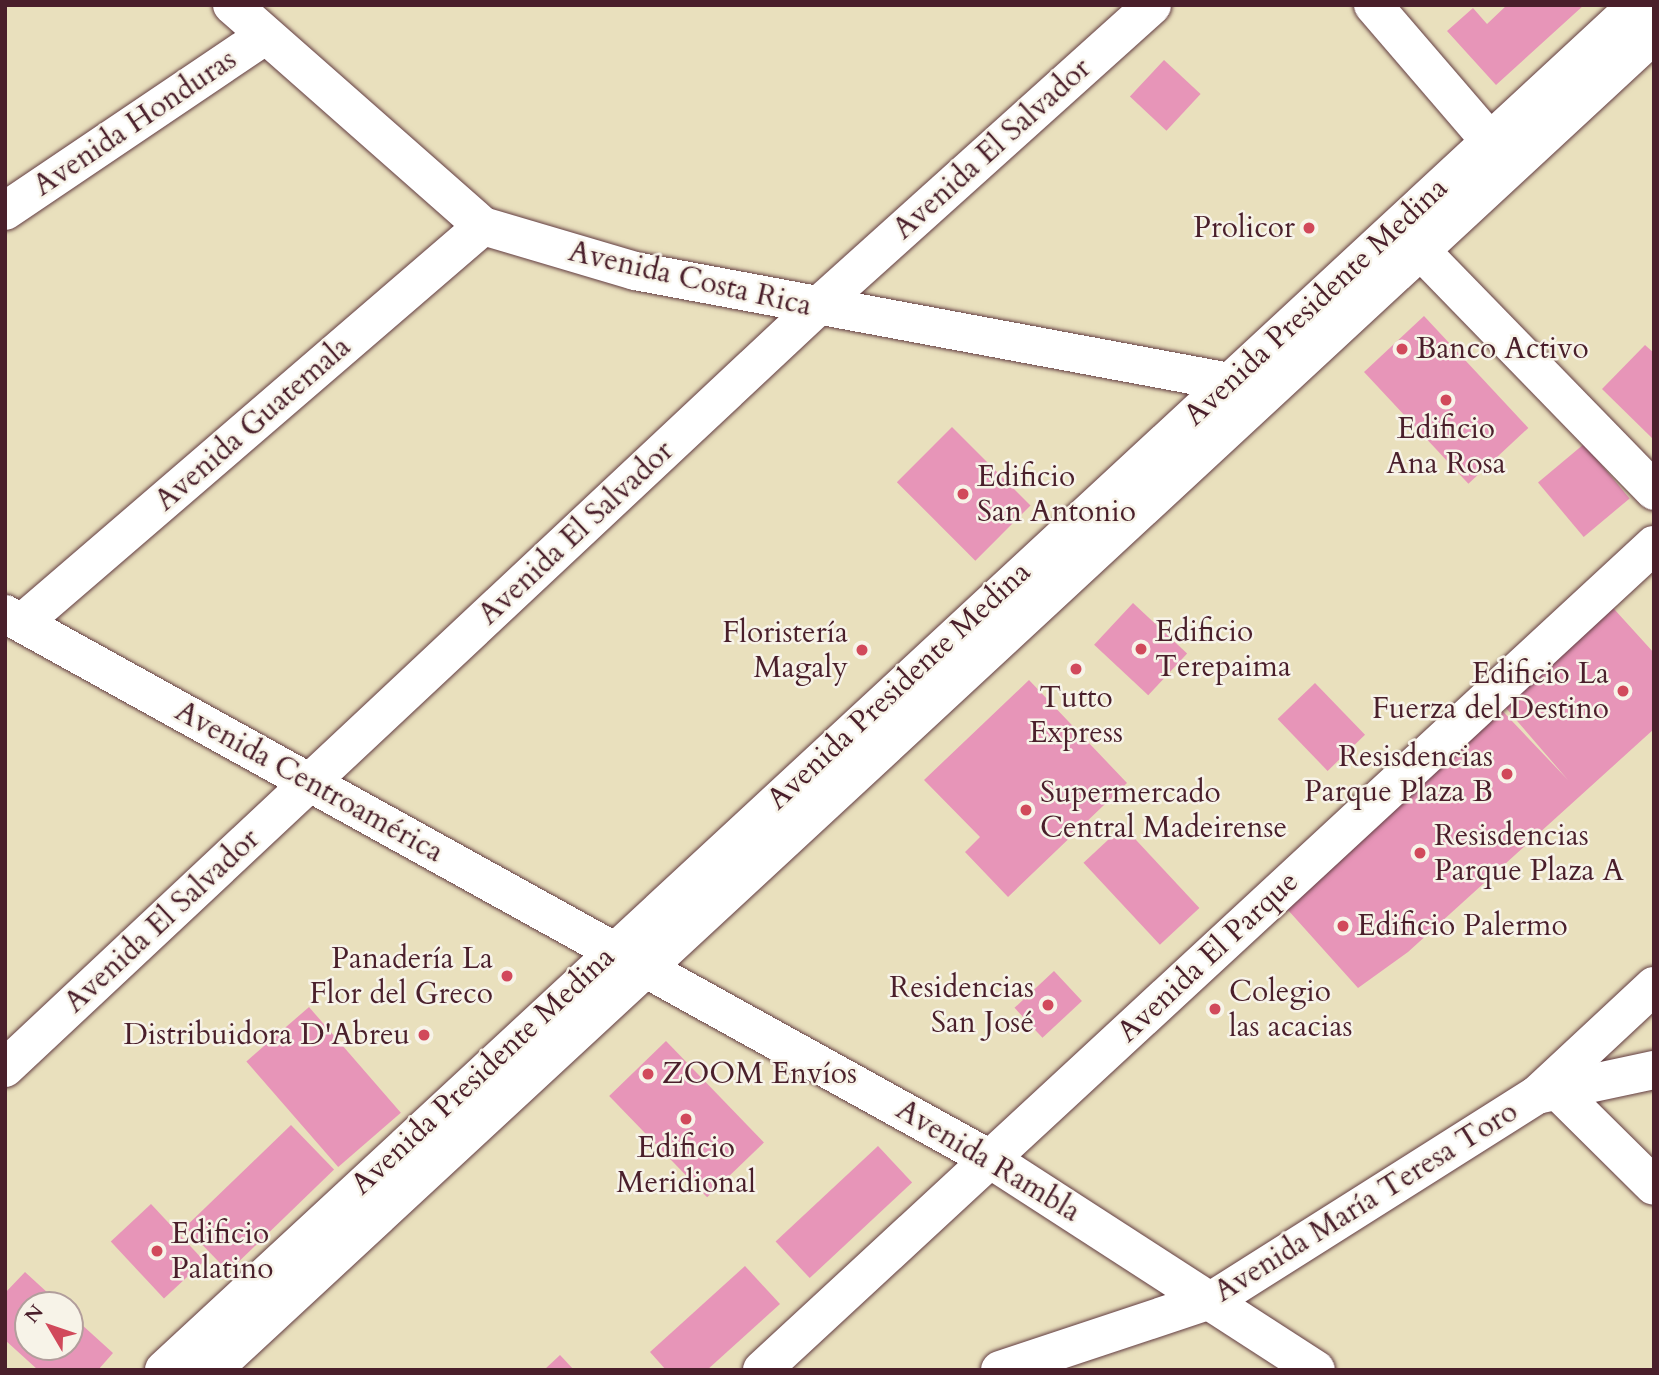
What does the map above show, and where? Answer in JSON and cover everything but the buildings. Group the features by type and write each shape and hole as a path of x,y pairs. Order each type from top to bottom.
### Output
{"street":[{"name":"Avenida Costa Rica","path":"232,5 264,36 483,226 635,271 816,308 1229,382"},
{"name":"Avenida El Salvador","path":"5,1068 816,308 1152,5"},
{"path":"1373,5 1490,141"},
{"name":"Avenida Presidente Medina","path":"164,1370 613,950 1637,5"},
{"name":"Avenida Presidente Medina","path":"212,1370 649,968 1654,34"},
{"name":"Avenida Honduras","path":"5,211 264,36"},
{"name":"Avenida Guatemala","path":"14,618 483,226"},
{"path":"1420,250 1654,491"},
{"name":"Avenida El Parque","path":"762,1370 1654,545"},
{"name":"Avenida Centroamérica","path":"14,618 309,783 649,968"},
{"name":"Avenida Rambla","path":"649,968 990,1159 1214,1299 1316,1370"},
{"path":"1654,986 1547,1093 1654,1186"},
{"name":"Avenida María Teresa Toro","path":"1000,1370 1214,1299 1547,1093 1654,1070"}],"place":[{"name":"Prolicor","path":"1309,228"},
{"name":"Banco Activo","path":"1402,349"},
{"name":"Edificio Ana Rosa","path":"1446,400"},
{"name":"Edificio San Antonio","path":"963,494"},
{"name":"Edificio Terepaima","path":"1141,649"},
{"name":"Floristería Magaly","path":"862,650"},
{"name":"Tutto Express","path":"1076,669"},
{"name":"Edificio La Fuerza del Destino","path":"1623,691"},
{"name":"Resisdencias Parque Plaza B","path":"1507,774"},
{"name":"Supermercado Central Madeirense","path":"1026,810"},
{"name":"Resisdencias Parque Plaza A","path":"1420,853"},
{"name":"Edificio Palermo","path":"1343,926"},
{"name":"Panadería La Flor del Greco","path":"507,976"},
{"name":"Residencias San José","path":"1048,1005"},
{"name":"Colegio las acacias","path":"1215,1009"},
{"name":"Distribuidora D'Abreu","path":"424,1035"},
{"name":"ZOOM Envíos","path":"648,1074"},
{"name":"Edificio Meridional","path":"686,1119"},
{"name":"Edificio Palatino","path":"157,1251"}]}
